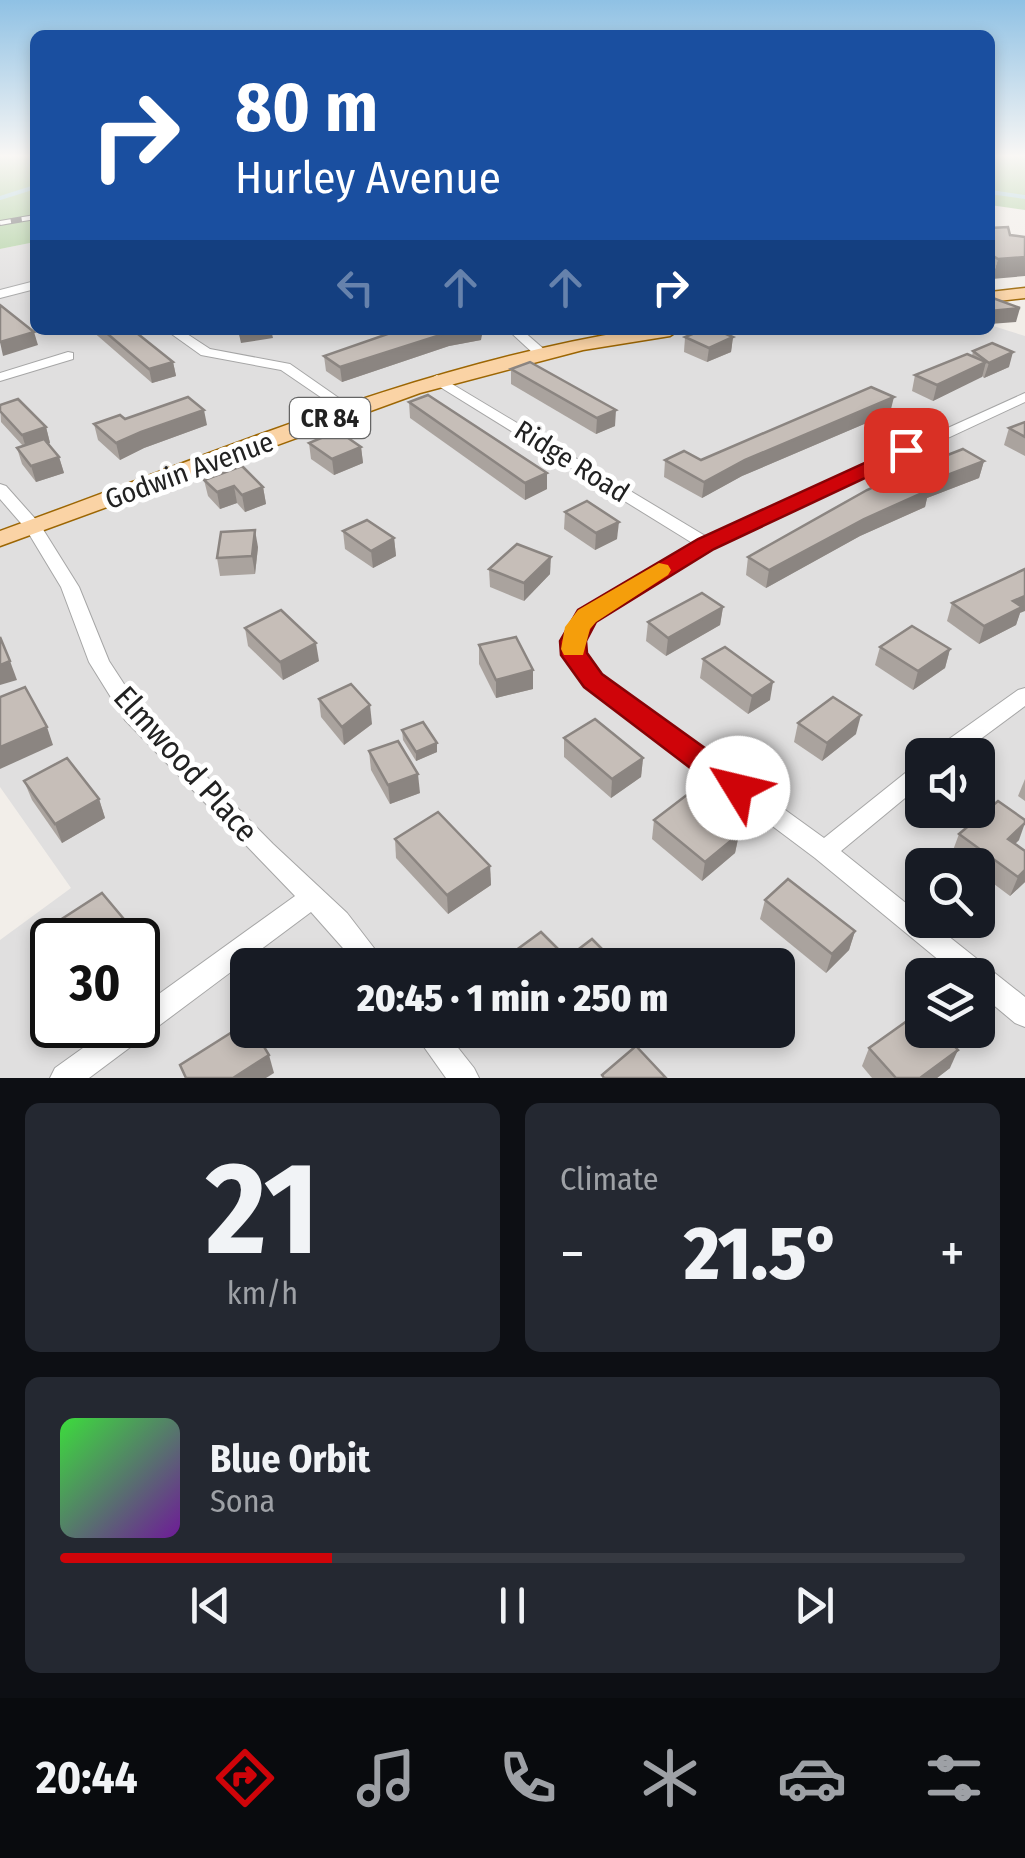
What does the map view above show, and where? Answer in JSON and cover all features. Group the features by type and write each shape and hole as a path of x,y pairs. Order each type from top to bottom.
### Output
{"main road":[{"path":"995,296 1025,293"},
{"name":"Godwin Avenue","path":"0,539 438,379 539,351 639,335"}],"street":[{"path":"0,294 30,286"},
{"path":"180,335 206,352 285,368 349,410"},
{"path":"520,335 539,351"},
{"path":"0,377 68,356"},
{"name":"Ridge Road","path":"438,379 706,544"},
{"path":"1021,402 706,544 587,616 573,641 574,655 593,681 824,852 1025,1014"},
{"name":"Elmwood Place","path":"0,489 33,528 70,587 99,662 134,715 264,851 314,896 359,948"},
{"path":"966,738 1025,694"},
{"path":"824,852 905,786"},
{"path":"65,1078 314,896"},
{"path":"440,1048 464,1078"}],"shaded area":[{"path":"30,243 30,335 995,335 995,327 1025,336 1025,1078 0,1078 0,940 30,918 30,1048 160,1048 160,918 30,918 71,888 0,787 0,249"}],"green space":[{"path":"0,205 30,205 30,243 0,249"},
{"path":"995,205 1025,205 1025,210 995,206"}],"building":[{"path":"1008,227 1010,235 1025,237 1025,257 995,257 995,228"},
{"path":"995,299 1020,308 995,310"},
{"path":"0,305 30,329 30,333 0,342"},
{"path":"109,335 139,335 173,362 149,369"},
{"path":"385,335 440,335 340,367 324,356"},
{"path":"728,335 733,337 709,348 685,337"},
{"path":"992,343 1013,352 989,363 973,351"},
{"path":"967,354 986,362 937,385 915,375"},
{"path":"530,362 616,410 597,418 511,369"},
{"path":"871,387 894,397 745,460 704,482 665,460 684,451 701,460"},
{"path":"428,395 547,473 525,483 409,402"},
{"path":"188,397 204,410 116,443 94,424 120,415 125,419"},
{"path":"18,399 46,427 22,435 0,411 0,405"},
{"path":"1025,422 1025,437 1009,428"},
{"path":"338,431 361,447 332,459 309,443"},
{"path":"44,439 59,457 31,466 17,448"},
{"path":"963,449 984,461 921,485 929,490 864,519 769,570 748,557 867,490"},
{"path":"242,466 263,487 242,495 234,486 217,492 204,480"},
{"path":"587,501 619,522 596,533 565,512"},
{"path":"367,520 394,538 371,551 343,531"},
{"path":"255,530 252,556 217,558 221,532"},
{"path":"517,544 551,557 524,583 489,569"},
{"path":"1025,569 1025,596 1013,601 1022,607 984,626 952,603"},
{"path":"702,593 723,607 668,638 648,622"},
{"path":"281,610 316,643 280,662 245,628"},
{"path":"912,626 950,649 918,671 880,647"},
{"path":"0,637 10,661 0,665"},
{"path":"516,637 533,670 496,680 479,645"},
{"path":"725,647 773,682 752,696 703,659"},
{"path":"351,684 370,705 342,727 319,699"},
{"path":"25,687 47,727 0,747 0,697"},
{"path":"833,697 861,715 827,743 798,723"},
{"path":"595,719 643,758 612,779 564,738"},
{"path":"423,722 437,743 416,752 402,730"},
{"path":"398,741 418,774 388,785 369,751"},
{"path":"67,758 99,799 55,824 24,781"},
{"path":"688,794 739,834 705,862 654,820"},
{"path":"998,801 1025,820 1008,839 1025,851 1025,870 1018,877 995,860 995,848 978,848 959,834 966,828 995,828"},
{"path":"438,812 490,866 447,895 395,839"},
{"path":"788,879 855,931 832,954 765,900"},
{"path":"102,893 123,918 63,918"},
{"path":"541,932 557,948 519,948"},
{"path":"592,939 601,948 580,948"},
{"path":"905,1022 905,1048 958,1050 920,1078 896,1078 869,1048"},
{"path":"230,1033 230,1048 265,1048 269,1055 233,1078 186,1078 180,1065"},
{"path":"638,1048 666,1078 604,1078 602,1075"}],"railway":[{"path":"0,223 30,218"}],"slow traffic":[{"path":"574,649 578,627 587,616 659,570"}],"route":[{"path":"738,788 580,668 573,641 578,627 587,616 706,544 906,450"}]}
